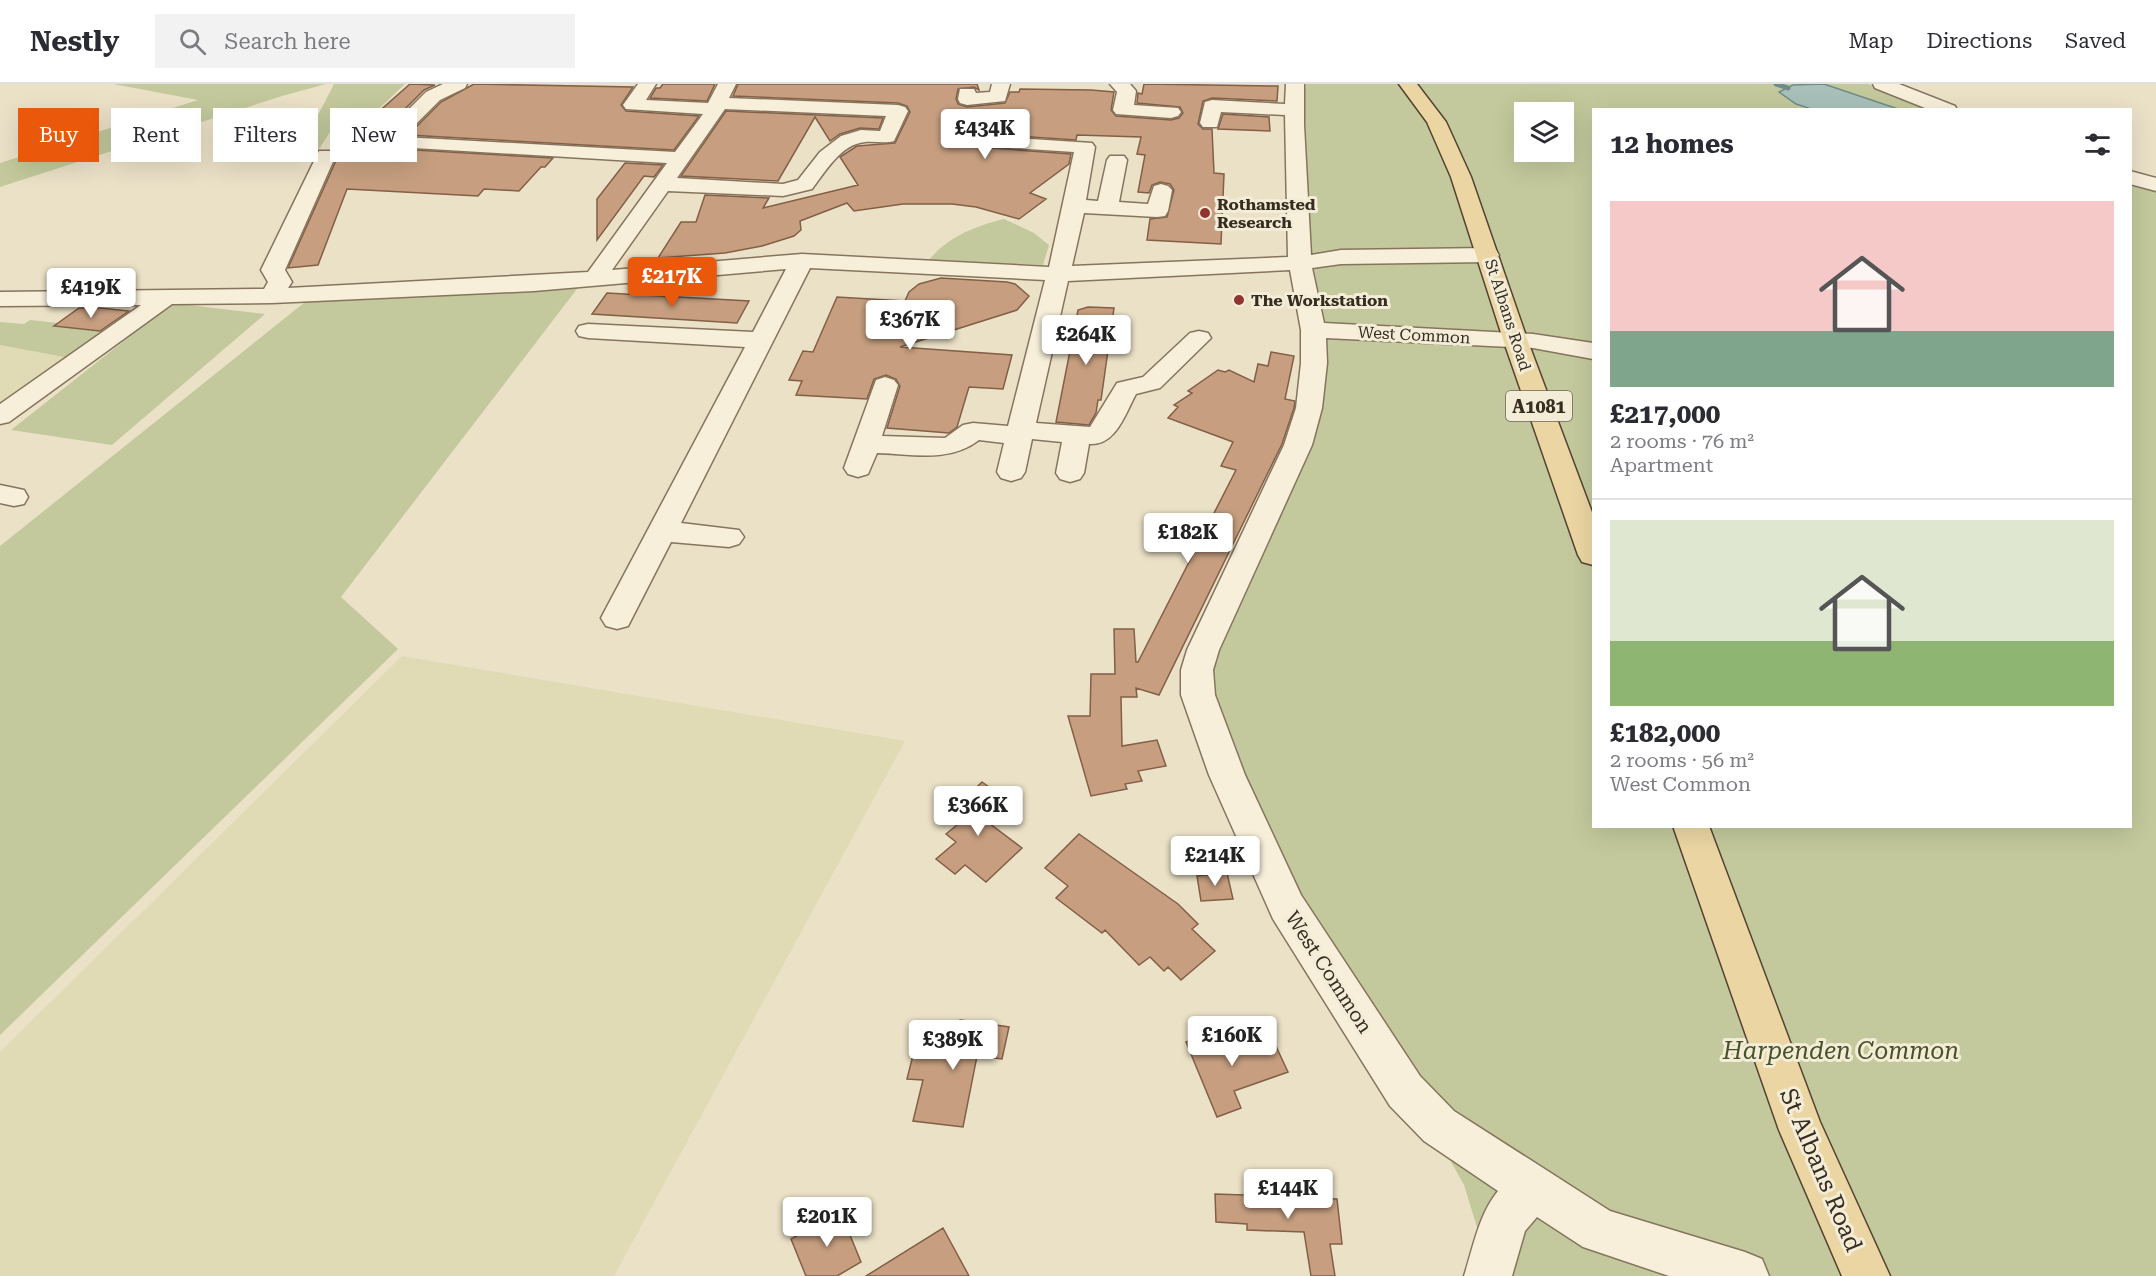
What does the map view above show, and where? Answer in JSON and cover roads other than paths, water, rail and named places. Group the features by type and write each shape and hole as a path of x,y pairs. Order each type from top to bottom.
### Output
{"main road":[{"name":"St Albans Road","path":"1408,84 1441,132 1461,177 1515,339 1592,552"},
{"name":"St Albans Road","path":"1692,828 1801,1130 1866,1276"}],"street":[{"path":"458,84 434,96 387,142 681,158"},
{"path":"647,84 633,105 897,111 886,137 858,136 835,148 828,153 805,185 799,188 783,190 662,184"},
{"path":"597,279 602,268 716,106 728,84"},
{"path":"1882,84 1943,108"},
{"path":"967,93 967,99 998,97 1000,88"},
{"path":"1123,89 1123,110 1171,112"},
{"path":"1210,123 1212,106 1294,97"},
{"name":"West Common","path":"1294,97 1300,263 1313,330 1314,363 1309,408 1298,445 1203,650 1197,670 1198,695 1227,775 1287,907 1405,1091 1439,1126 1599,1231 1745,1276"},
{"path":"986,142 1085,147 1059,274 1011,472"},
{"path":"272,296 280,282 273,270 326,156"},
{"path":"1107,208 1117,160"},
{"path":"2132,178 2156,185"},
{"path":"1074,206 1157,211 1161,190"},
{"path":"0,299 272,296 597,279 802,261 1059,274 1300,263 1341,257 1488,255"},
{"path":"617,618 802,261"},
{"path":"0,416 167,297"},
{"path":"588,330 760,340"},
{"name":"West Common","path":"1313,330 1515,339 1556,343 1592,351"},
{"path":"885,385 862,456 956,444 973,431 1094,436 1102,432 1126,388 1151,383 1199,338"},
{"path":"1070,473 1077,435"},
{"path":"661,531 729,537"},
{"path":"1488,1276 1506,1218 1531,1188"}],"water":[{"path":"1824,84 1895,108 1808,108 1796,104 1779,92 1793,85"}],"waterway":[{"path":"1776,84 1788,88"}],"place":[{"name":"Rothamsted Research","path":"1205,213"},
{"name":"The Workstation","path":"1239,300"}],"park label":[{"name":"Harpenden Common","path":"1841,1051"}]}
